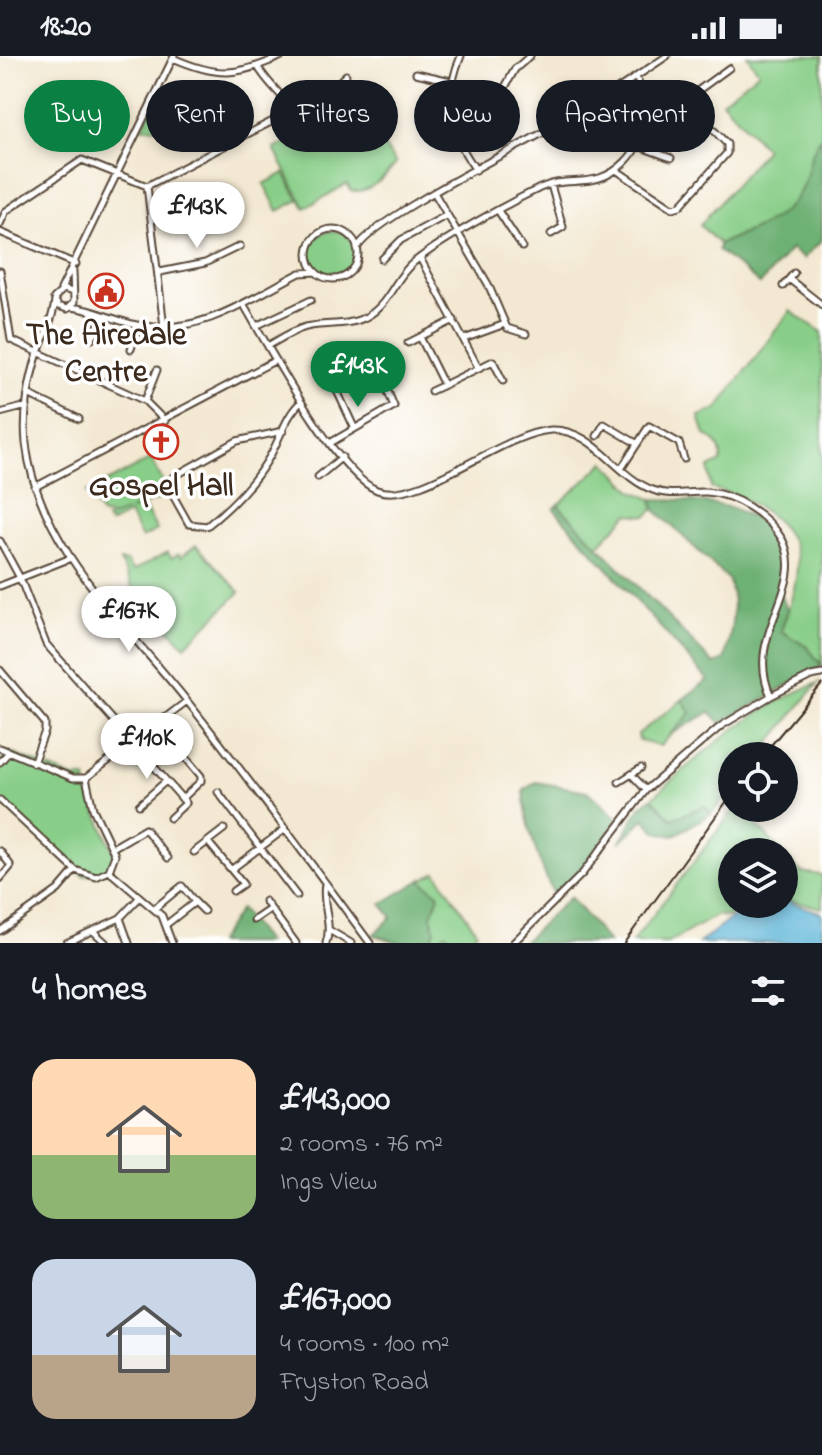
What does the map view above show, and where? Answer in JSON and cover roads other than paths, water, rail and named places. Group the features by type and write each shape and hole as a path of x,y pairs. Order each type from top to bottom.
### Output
{"street":[{"path":"282,56 258,67 223,74 197,69 174,57 116,174 75,267 55,301 28,394 26,438 35,487 71,558 187,701 370,943"},
{"path":"451,80 461,56"},
{"path":"509,80 515,69 530,56"},
{"path":"631,80 667,56"},
{"path":"258,67 270,88"},
{"path":"713,80 729,68"},
{"path":"416,73 447,80"},
{"path":"341,80 346,75"},
{"path":"616,170 673,208 680,206 727,153 727,144 715,131"},
{"path":"55,301 67,308 85,308 139,325 164,327 194,324 244,305 300,273 316,272 330,279 343,277 355,266 357,248 368,234 536,136"},
{"path":"0,224 6,211 82,160 147,186 211,152"},
{"path":"465,152 476,170"},
{"path":"268,346 303,327 347,323 366,317 383,304 407,269 420,258 551,185 593,181 616,170 632,152"},
{"path":"654,152 671,158"},
{"path":"551,185 563,227 551,234"},
{"path":"147,186 160,272 164,327"},
{"path":"435,194 488,284 505,324 514,333 526,334"},
{"path":"499,212 522,247"},
{"path":"382,259 401,240 447,215"},
{"path":"300,273 308,258 311,242 322,231 338,229 351,236 368,234"},
{"path":"0,232 75,267"},
{"path":"351,236 357,248"},
{"path":"160,272 205,263 240,246"},
{"path":"308,258 316,272"},
{"path":"420,258 478,367"},
{"path":"51,323 67,308 73,296 75,267"},
{"path":"0,271 11,340 145,401 165,421"},
{"path":"783,286 794,273"},
{"path":"789,279 822,305"},
{"path":"61,289 85,308"},
{"path":"256,326 311,300"},
{"path":"244,305 301,402 330,443 370,487 396,493 536,433 562,431 589,442 651,490 706,492 737,500 756,513 781,538 789,571 762,653 763,676 771,696"},
{"path":"92,339 103,315"},
{"path":"408,343 454,320"},
{"path":"464,339 505,324"},
{"path":"131,349 139,325"},
{"path":"420,337 444,385"},
{"path":"35,487 276,360"},
{"path":"431,391 493,361 503,381"},
{"path":"145,401 157,370"},
{"path":"330,443 394,406 380,373"},
{"path":"331,378 354,427"},
{"path":"28,394 79,419"},
{"path":"283,431 235,442 173,477 171,492 189,524 207,526 260,473 301,402"},
{"path":"0,413 27,406"},
{"path":"597,436 604,424 636,443"},
{"path":"621,469 649,426 679,443 684,459"},
{"path":"318,477 342,457"},
{"path":"0,541 20,578 46,644 184,801"},
{"path":"0,586 71,558"},
{"path":"0,670 45,723 33,763"},
{"path":"513,943 582,874 646,790 721,726 771,696 821,674"},
{"path":"0,748 73,778 86,778 187,701"},
{"path":"0,762 9,752"},
{"path":"170,818 201,781 201,776 181,752"},
{"path":"619,782 633,776 641,768"},
{"path":"633,776 646,790"},
{"path":"86,778 93,809 114,847 115,855 109,871"},
{"path":"139,805 166,781"},
{"path":"218,792 221,802 295,893 286,895"},
{"path":"0,800 75,870 89,877 109,871"},
{"path":"114,847 145,829 166,856 170,848"},
{"path":"194,852 224,829"},
{"path":"232,869 285,829"},
{"path":"208,842 243,884 233,891"},
{"path":"0,851 11,866 0,879"},
{"path":"0,931 58,890 75,870"},
{"path":"109,871 154,909 167,924 172,943"},
{"path":"325,883 323,894 329,930 326,943"},
{"path":"154,909 182,886 204,911"},
{"path":"66,943 120,918 140,897"},
{"path":"265,901 296,943"},
{"path":"167,924 195,902"},
{"path":"254,920 271,909"},
{"path":"120,918 129,943"},
{"path":"329,930 351,943"},
{"path":"93,931 106,943"}],"water":[{"path":"798,905 822,913 822,943 699,943 732,918 798,918"}],"railway":[{"path":"774,742 822,684"},
{"path":"624,943 718,813"}],"place":[{"name":"The Airedale Centre","path":"106,291"},
{"name":"Gospel Hall","path":"161,442"}]}
